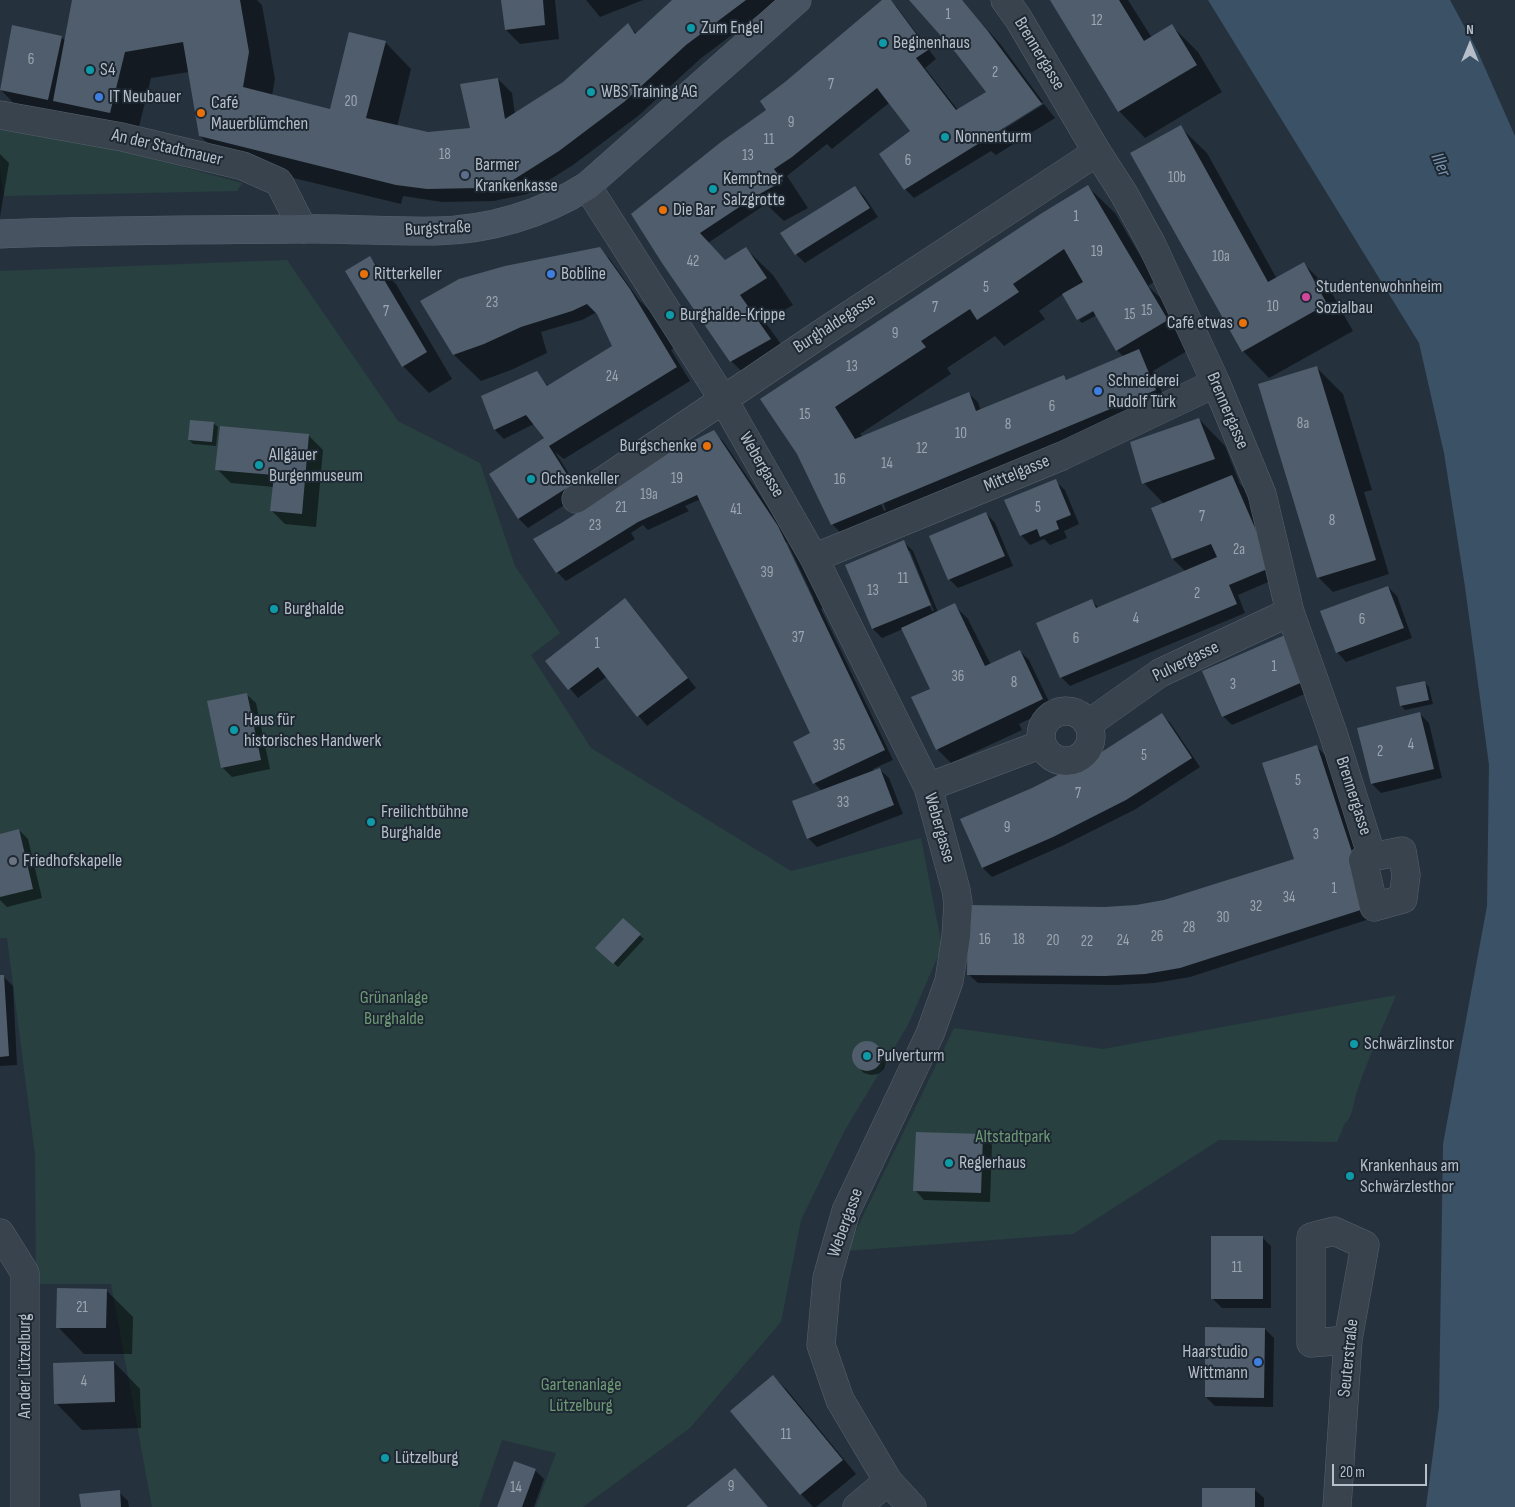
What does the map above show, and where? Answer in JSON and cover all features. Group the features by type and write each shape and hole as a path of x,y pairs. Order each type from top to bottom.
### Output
{"street":[{"name":"Burgstraße","path":"0,234 303,229 438,231 484,226 522,216 567,199 587,186 797,0"},
{"name":"Brennergasse","path":"1005,0 1018,18 1124,194 1152,245 1216,383 1262,494 1290,612 1333,733 1372,857"},
{"name":"An der Stadtmauer","path":"0,115 122,137 243,166 278,182 303,229"},
{"name":"Burghaldegasse","path":"576,499 1097,152"},
{"name":"Webergasse","path":"587,186 724,399 814,558 928,786 956,890 958,902 956,936 949,980 930,1034 846,1211 827,1278 821,1345 840,1400 888,1481 912,1507"},
{"name":"Mittelgasse","path":"814,558 1062,456 1216,383"},
{"name":"Pulvergasse","path":"1088,724 1160,673 1290,612"},
{"path":"1071,711 1083,718 1088,724 1090,740 1083,754 1076,759 1059,760 1052,757 1042,744 1040,736 1042,729 1050,716 1057,712 1071,711"},
{"path":"928,786 1042,744"},
{"name":"Seuterstraße","path":"1337,1507 1348,1340 1365,1245 1334,1231 1311,1237 1311,1343 1348,1340"},
{"name":"An der Lützelburg","path":"0,1233 25,1273 26,1507"},
{"path":"857,1507 888,1481"}],"green space":[{"path":"0,130 75,141 135,154 242,183 237,191 4,196 0,169"},
{"name":"Grünanlage Burghalde","path":"287,260 398,421 480,463 515,566 560,633 531,655 591,748 791,871 921,838 942,947 908,1025 845,1130 801,1220 781,1322 690,1428 583,1507 536,1507 556,1453 502,1440 479,1507 152,1507 111,1284 36,1284 35,1155 7,938 0,938 0,271"},
{"name":"Altstadtpark","path":"1396,995 1365,1070 1351,1114 1337,1142 1219,1140 1073,1234 846,1251 954,1028 1103,1049"}],"water":[{"name":"Iller","path":"1208,0 1450,0 1477,50 1515,136 1515,1507 1426,1507 1439,1407 1443,1144 1487,906 1489,765 1465,587 1444,453 1419,343"}],"building":[{"path":"72,0 240,0 249,52 243,87 330,109 349,32 386,41 366,118 428,132 470,128 460,84 498,78 505,119 563,82 628,23 635,34 672,0 746,0 686,45 624,102 559,151 513,180 479,188 427,189 396,185 199,136 183,42 125,52 110,113 53,101"},
{"path":"501,0 543,0 545,25 505,30"},
{"path":"882,0 891,0 928,50 916,58 956,110 986,92 956,53 909,0 962,0 987,30 1042,104 904,190 879,154 910,131 877,88 792,157 774,169 783,181 756,196 700,233 725,260 746,247 767,278 740,295 771,339 730,362 631,214 721,142 766,110 760,101"},
{"path":"1050,0 1119,0 1144,41 1172,24 1197,65 1118,112"},
{"path":"12,25 62,36 48,100 0,90"},
{"path":"1181,125 1268,282 1304,262 1327,304 1242,352 1130,153"},
{"path":"1088,185 1168,320 1116,351 1093,311 1077,320 1062,294 1083,282 1064,249 1013,284 1019,292 977,320 970,309 921,341 926,347 835,407 855,439 969,392 976,411 1064,375 1066,380 1139,349 1156,390 831,525 797,454 760,399 1042,213"},
{"path":"855,186 870,208 795,255 780,233"},
{"path":"600,247 630,289 677,367 549,446 573,484 518,519 489,474 544,438 526,415 494,430 481,396 537,371 547,386 612,346 597,314 587,304 572,311 521,327 484,344 453,355 420,301 459,279 505,266"},
{"path":"370,256 427,352 402,367 345,271"},
{"path":"1317,366 1376,560 1317,578 1258,384"},
{"path":"1199,418 1215,459 1142,484 1130,442"},
{"path":"190,420 214,422 212,442 188,440"},
{"path":"220,426 309,434 302,514 270,511 274,475 215,470"},
{"path":"714,430 778,526 885,750 813,784 793,742 810,733 697,495 638,522 556,573 533,539 563,522 671,452"},
{"path":"1232,475 1272,567 1229,585 1237,604 1060,678 1036,623 1092,599 1096,608 1217,557 1211,544 1172,559 1151,508"},
{"path":"1056,479 1071,515 1056,521 1059,529 1040,537 1037,529 1020,536 1004,500"},
{"path":"986,512 1005,556 948,580 929,536"},
{"path":"904,540 931,605 872,629 845,565"},
{"path":"1388,586 1404,628 1336,653 1320,611"},
{"path":"625,598 688,678 637,717 598,667 568,690 545,661"},
{"path":"955,603 985,666 1020,650 1043,699 936,750 911,697 930,689 901,628"},
{"path":"1285,635 1305,681 1222,717 1202,671"},
{"path":"1425,681 1429,700 1400,706 1396,687"},
{"name":"Haus für historisches Handwerk","path":"247,693 261,760 221,768 207,701"},
{"path":"1420,712 1434,769 1371,784 1357,728"},
{"path":"1162,713 1192,758 1126,800 1053,837 982,868 960,819 1032,788 1097,755"},
{"path":"1317,745 1370,907 1180,968 1145,974 1105,976 967,975 968,905 1104,907 1136,905 1164,900 1294,859 1262,763"},
{"path":"880,768 894,805 807,839 792,801"},
{"name":"Friedhofskapelle","path":"19,829 33,889 0,897 0,834"},
{"path":"623,918 641,934 613,964 595,948"},
{"path":"0,975 4,975 9,1056 0,1057"},
{"name":"Pulverturm","path":"867,1041 878,1045 882,1056 878,1067 867,1071 856,1067 852,1056 856,1045"},
{"name":"Reglerhaus","path":"916,1132 983,1134 981,1193 913,1191"},
{"path":"1211,1236 1263,1236 1263,1299 1211,1299"},
{"path":"57,1288 107,1289 106,1328 56,1328"},
{"path":"1205,1327 1265,1328 1264,1398 1205,1397"},
{"path":"114,1361 115,1402 54,1404 53,1363"},
{"path":"773,1375 843,1460 800,1495 730,1411"},
{"path":"514,1461 536,1469 522,1507 497,1507"},
{"path":"735,1468 768,1507 686,1507"},
{"path":"1202,1488 1255,1488 1255,1507 1202,1507"},
{"path":"120,1490 121,1507 81,1507 79,1494"}],"place":[{"name":"Zum Engel","path":"691,28"},
{"name":"Beginenhaus","path":"883,43"},
{"name":"S4","path":"90,70"},
{"name":"WBS Training AG","path":"591,92"},
{"name":"IT Neubauer","path":"99,97"},
{"name":"Café Mauerblümchen","path":"201,113"},
{"name":"Nonnenturm","path":"945,137"},
{"name":"Barmer Krankenkasse","path":"465,175"},
{"name":"Kemptner Salzgrotte","path":"713,189"},
{"name":"Die Bar","path":"663,210"},
{"name":"Ritterkeller","path":"364,274"},
{"name":"Bobline","path":"551,274"},
{"name":"Studentenwohnheim Sozialbau","path":"1306,297"},
{"name":"Burghalde-Krippe","path":"670,315"},
{"name":"Café etwas","path":"1243,323"},
{"name":"Schneiderei Rudolf Türk","path":"1098,391"},
{"name":"Burgschenke","path":"707,446"},
{"name":"Allgäuer Burgenmuseum","path":"259,465"},
{"name":"Ochsenkeller","path":"531,479"},
{"name":"Burghalde","path":"274,609"},
{"name":"Haus für historisches Handwerk","path":"234,730"},
{"name":"Freilichtbühne Burghalde","path":"371,822"},
{"name":"Friedhofskapelle","path":"13,861"},
{"name":"Schwärzlinstor","path":"1354,1044"},
{"name":"Pulverturm","path":"867,1056"},
{"name":"Reglerhaus","path":"949,1163"},
{"name":"Krankenhaus am Schwärzlesthor","path":"1350,1176"},
{"name":"Haarstudio Wittmann","path":"1258,1362"},
{"name":"Lützelburg","path":"385,1458"}],"park label":[{"name":"Gartenanlage Lützelburg","path":"581,1395"}]}
